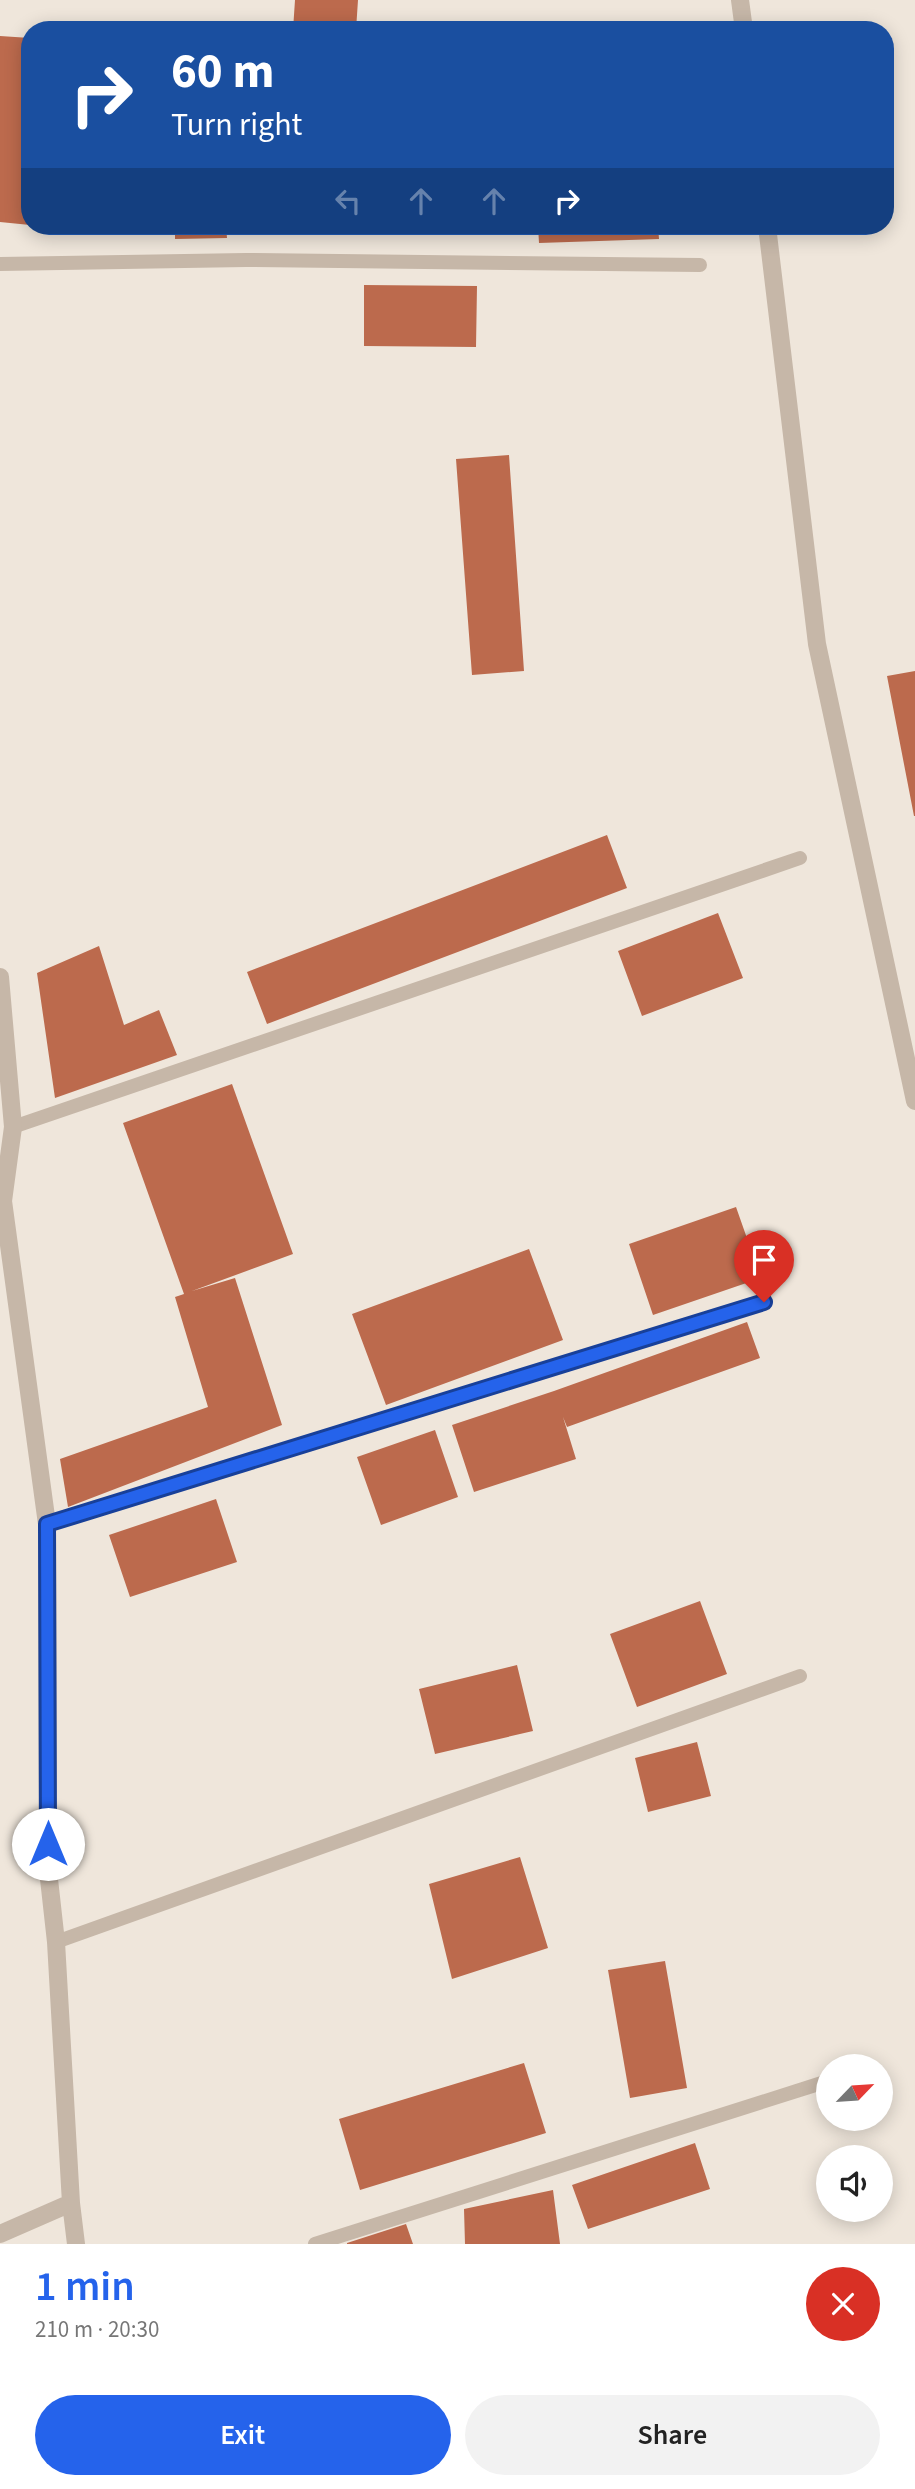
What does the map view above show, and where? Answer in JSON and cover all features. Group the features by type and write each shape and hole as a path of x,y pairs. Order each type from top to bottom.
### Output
{"street":[{"path":"740,0 743,21"},
{"path":"768,235 817,644 915,1101"},
{"path":"0,977 13,1127 2,1201 47,1524 48,1870 56,1942 71,2203 76,2244"},
{"path":"0,2234 71,2203"}],"lane":[{"path":"0,264 246,260 700,265"},
{"path":"13,1127 800,858"},
{"path":"47,1524 764,1302"},
{"path":"56,1942 800,1676"},
{"path":"314,2244 816,2085"}],"building":[{"path":"295,0 358,0 357,21 294,21"},
{"path":"0,36 21,37 21,224 0,222"},
{"path":"175,235 227,235 227,238 175,239"},
{"path":"539,235 659,235 659,239 539,243"},
{"path":"364,285 477,286 476,347 364,346"},
{"path":"509,455 524,671 472,675 456,459"},
{"path":"915,671 915,816 914,816 887,676"},
{"path":"607,835 627,888 267,1024 247,972"},
{"path":"718,913 743,978 642,1016 618,951"},
{"path":"99,946 124,1025 159,1010 177,1055 55,1098 37,973"},
{"path":"232,1084 293,1254 192,1291 235,1278 282,1425 68,1507 60,1459 208,1407 175,1297 184,1294 123,1123"},
{"path":"736,1207 761,1278 653,1315 629,1244"},
{"path":"529,1249 563,1340 386,1405 352,1314"},
{"path":"747,1322 760,1358 567,1427 563,1417 576,1459 474,1492 452,1425"},
{"path":"435,1430 458,1497 381,1525 357,1457"},
{"path":"216,1499 237,1562 130,1597 109,1535"},
{"path":"700,1601 727,1674 637,1707 610,1634"},
{"path":"517,1665 533,1731 435,1754 419,1689"},
{"path":"697,1742 711,1796 648,1812 635,1758"},
{"path":"520,1857 548,1948 452,1979 429,1884"},
{"path":"665,1961 687,2088 630,2098 608,1970"},
{"path":"524,2063 546,2133 360,2190 339,2119"},
{"path":"695,2143 710,2189 588,2229 572,2185"},
{"path":"553,2190 560,2244 465,2244 464,2209"},
{"path":"406,2224 413,2244 347,2244 347,2243"}],"route":[{"path":"48,1844 47,1524 764,1302"}]}
